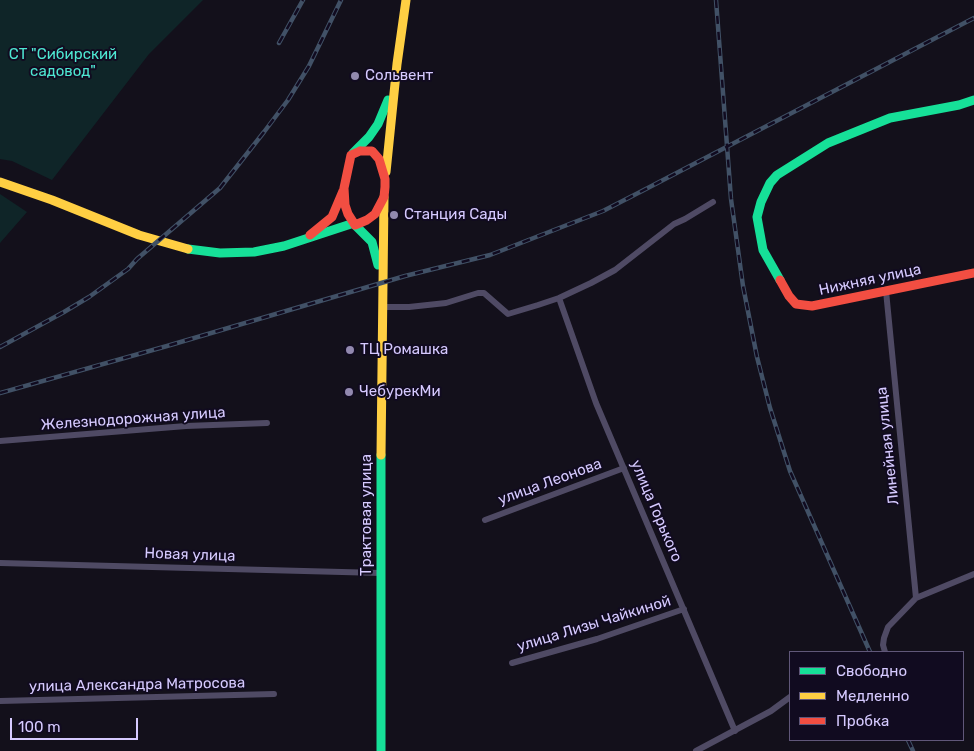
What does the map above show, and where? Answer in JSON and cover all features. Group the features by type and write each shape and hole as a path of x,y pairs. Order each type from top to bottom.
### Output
{"main road":[{"path":"304,240 332,217 344,188 351,155 361,146 378,124 388,101 397,64 406,0"},
{"name":"Трактовая улица","path":"381,751 381,307 385,179 397,64"},
{"name":"Нижняя улица","path":"974,100 959,105 890,118 828,144 777,174 770,183 761,202 758,217 763,250 789,296 796,304 812,306 974,273"},
{"path":"351,155 360,151 372,151 379,159 385,179"},
{"path":"0,182 52,200 139,235 190,249 220,253 254,252 304,240 367,220 375,214 384,197"},
{"path":"344,188 345,205 348,214 354,224 372,242 382,279"}],"street":[{"path":"381,307 409,307 446,303 478,293 484,294 508,314 559,298 615,270 674,224 713,202"},
{"name":"Линейная улица","path":"886,291 916,598"},
{"name":"улица Горького","path":"559,298 596,404 736,731"},
{"name":"Железнодорожная улица","path":"0,441 186,426 267,423"},
{"name":"улица Леонова","path":"484,520 624,468"},
{"name":"Новая улица","path":"0,564 380,574"},
{"path":"885,651 883,645 888,627 916,598 974,574"},
{"name":"улица Лизы Чайкиной","path":"512,663 597,639 684,609"},
{"name":"улица Александра Матросова","path":"0,701 274,694"},
{"path":"696,751 736,731 789,698"}],"green space":[{"name":"СТ \"Сибирский садовод\"","path":"0,0 203,0 149,54 52,180 12,161 0,159"},
{"path":"0,194 27,212 0,243"}],"railway":[{"path":"279,43 303,0"},
{"path":"0,347 89,297 128,269 137,259 220,188 288,100 309,66 341,0"},
{"path":"716,0 731,199 743,286 757,357 770,408 790,471 870,651"},
{"path":"0,393 405,276 490,255 603,211 974,18"},
{"path":"908,741 913,751"}],"traffic: fast":[{"path":"353,153 369,137 378,124 388,100"},
{"path":"780,280 763,250 757,217 761,202 770,183 777,175 828,143 890,118 959,105 974,100"},
{"path":"188,249 220,253 254,252 284,246 354,223"},
{"path":"355,225 372,242 378,265"},
{"path":"381,455 381,751"}],"traffic: slow":[{"path":"386,172 397,64 406,0"},
{"path":"0,182 52,200 139,235 188,249"},
{"path":"381,455 384,197"}],"traffic: jam":[{"path":"360,151 372,151 379,159 385,179 385,187 384,197 375,214 355,225 345,205 344,188 351,155 360,151"},
{"path":"310,235 332,217 343,191"},
{"path":"780,280 796,304 812,306 974,273"}],"place":[{"name":"Сольвент","path":"355,76"},
{"name":"Станция Сады","path":"394,215"},
{"name":"ТЦ Ромашка","path":"350,350"},
{"name":"ЧебурекМи","path":"349,392"}]}
